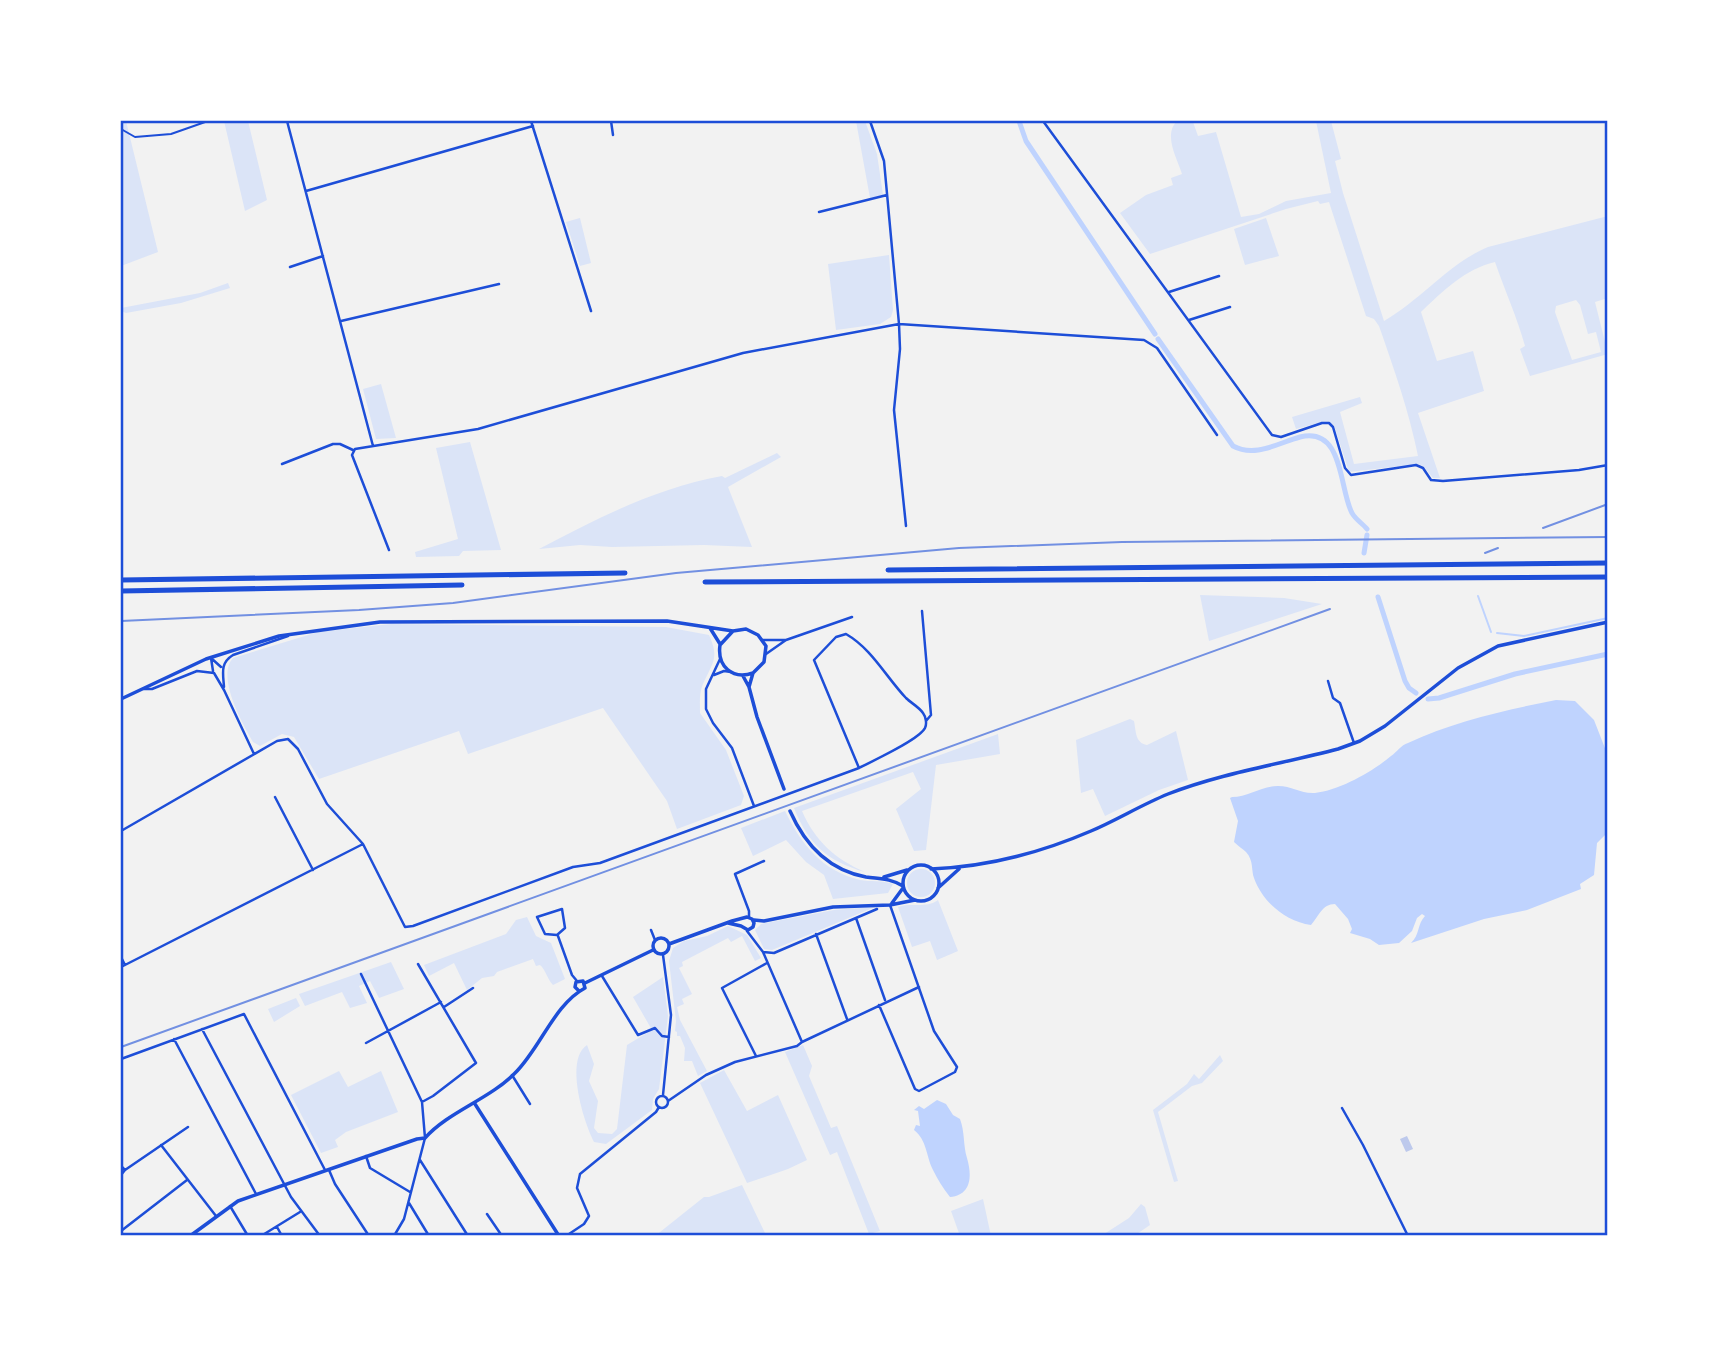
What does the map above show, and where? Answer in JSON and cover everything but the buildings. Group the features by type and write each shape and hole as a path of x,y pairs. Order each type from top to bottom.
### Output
{"highway":[{"path":"888,570 1608,563"},
{"path":"121,580 625,573"},
{"path":"705,582 1608,577"},
{"path":"121,590 462,585"}],"street":[{"path":"287,121 373,447"},
{"path":"611,121 613,135"},
{"path":"872,121 883,155 899,324 900,349 894,410 906,526"},
{"path":"1043,121 1272,435 1281,437 1322,423 1329,424 1333,427 1346,470 1351,475 1419,466 1431,480 1437,481 1567,471 1608,465"},
{"path":"306,191 532,123 591,310"},
{"path":"819,212 887,195"},
{"path":"290,267 323,256"},
{"path":"1168,292 1219,276"},
{"path":"341,321 499,284"},
{"path":"1189,320 1230,307"},
{"path":"282,464 333,444 353,450 478,429 755,350 899,324 1144,340 1157,348 1217,435"},
{"path":"353,450 352,455 389,550"},
{"path":"121,831 254,754 280,740 288,739 294,744 327,804 363,844 405,926 413,926 573,867 600,863 859,768 892,752 921,733 931,715 922,611"},
{"path":"714,675 724,671 743,676 753,673 760,668 766,654 786,640 852,617"},
{"path":"121,699 211,658 279,636 310,630 393,622 667,621 733,631 753,631 763,640 766,654"},
{"path":"883,878 919,865 931,869 960,868 1040,850 1195,785 1354,743 1385,726 1458,668 1498,646 1608,622"},
{"path":"710,628 720,645 720,660 706,689 706,709 734,751 754,806"},
{"path":"224,690 222,668 226,660 233,655 310,630"},
{"path":"720,645 733,631"},
{"path":"859,768 814,660 836,637 846,634 859,642 908,700 923,713 926,721"},
{"path":"763,640 786,640"},
{"path":"211,658 222,668"},
{"path":"211,658 214,673 254,754"},
{"path":"720,660 731,672"},
{"path":"141,690 152,689 197,671 214,673"},
{"path":"749,687 753,673"},
{"path":"743,676 784,789"},
{"path":"1328,681 1333,698 1340,703 1354,743"},
{"path":"275,797 313,870"},
{"path":"790,811 811,848 825,859 856,874 883,878 903,887 907,895 915,900"},
{"path":"121,957 123,966 363,844"},
{"path":"754,937 754,924 749,917 735,874 764,861"},
{"path":"746,930 764,920 833,907 890,905 928,900 960,868"},
{"path":"931,869 938,878 938,888"},
{"path":"890,905 897,899 909,870"},
{"path":"879,1005 915,1089 919,1091 955,1072 957,1067 934,1031 890,905"},
{"path":"562,909 565,928 557,935 545,934 537,918 562,909"},
{"path":"763,952 774,953 877,909"},
{"path":"669,944 749,917"},
{"path":"856,918 886,1002"},
{"path":"741,926 742,919"},
{"path":"728,923 741,926 754,937 802,1042"},
{"path":"651,930 655,940 653,950"},
{"path":"816,934 847,1019"},
{"path":"557,935 572,975 577,981 585,983"},
{"path":"655,940 663,938 669,944"},
{"path":"663,955 669,949 669,944"},
{"path":"653,950 656,954 663,955"},
{"path":"190,1236 230,1205 256,1194 425,1138 512,1075 578,990 583,990 585,983 653,950"},
{"path":"663,955 671,1015 663,1095 668,1101"},
{"path":"755,1056 722,988 767,963"},
{"path":"418,964 476,1062 422,1102"},
{"path":"360,974 422,1102 425,1138 401,1226 394,1236"},
{"path":"601,974 638,1035 655,1028 662,1036 669,1037"},
{"path":"577,981 575,986 578,990"},
{"path":"566,1236 584,1224 589,1216 577,1188 580,1174 659,1107 665,1108 668,1101 706,1075 735,1062 802,1042 919,987"},
{"path":"444,1007 473,988"},
{"path":"366,1043 441,1002"},
{"path":"121,1059 244,1014 335,1184 369,1236"},
{"path":"202,1029 284,1184 320,1236"},
{"path":"174,1039 256,1194"},
{"path":"512,1075 530,1104"},
{"path":"659,1107 656,1100 663,1095"},
{"path":"475,1104 559,1236"},
{"path":"1342,1108 1408,1236"},
{"path":"121,1175 188,1127"},
{"path":"162,1145 216,1216"},
{"path":"366,1156 370,1168 410,1192"},
{"path":"418,1159 424,1164 468,1236"},
{"path":"121,1166 125,1170"},
{"path":"121,1231 187,1180"},
{"path":"408,1201 429,1236"},
{"path":"230,1205 248,1236"},
{"path":"261,1236 302,1211"},
{"path":"488,1214 502,1236"},
{"path":"276,1227 282,1236"}],"path":[{"path":"121,129 135,137 171,134 208,121"}],"shaded area":[{"path":"121,121 126,121 158,252 121,266"},
{"path":"224,121 248,121 267,200 245,211"},
{"path":"856,121 865,121 877,154 883,195 870,198"},
{"path":"1177,121 1193,122 1198,136 1216,132 1241,217 1259,214 1286,201 1331,193 1316,121 1331,121 1341,159 1335,161 1343,193 1384,321 1460,263 1488,247 1608,216 1608,298 1595,302 1608,354 1530,376 1520,349 1525,346 1522,335 1495,262 1484,265 1455,282 1421,312 1437,361 1473,351 1484,391 1418,413 1440,478 1433,478 1418,464 1349,472 1334,425 1322,422 1296,429 1292,417 1360,397 1362,403 1340,412 1354,464 1418,456 1396,374 1379,326 1374,319 1366,316 1329,202 1320,204 1318,201 1286,209 1150,254 1120,213 1146,195 1173,185 1171,178 1182,174 1172,147 1173,127","holes":["1576,300 1580,305 1588,334 1596,332 1601,352 1572,360 1555,312 1556,306"]},
{"path":"580,218 591,263 580,266 566,222"},
{"path":"1266,218 1279,256 1245,265 1234,229"},
{"path":"889,255 893,310 891,317 880,324 836,330 828,264"},
{"path":"228,283 230,288 181,303 126,313 121,311 121,308 200,293"},
{"path":"381,384 396,438 376,439 363,389"},
{"path":"470,442 501,550 463,551 459,556 416,557 415,552 458,539 436,448"},
{"path":"777,453 781,457 728,487 752,547 580,545 539,549 628,505 698,481 722,476 725,478"},
{"path":"1200,595 1284,598 1322,604 1209,641"},
{"path":"391,624 666,627 709,635 714,656 701,691 700,713 726,750 744,796 741,805 677,829 667,801 603,708 468,754 459,731 319,779 294,737 282,734 260,746 253,742 232,700 227,676 233,658 318,632"},
{"path":"1130,719 1134,721 1138,739 1143,744 1147,745 1176,731 1188,780 1159,790 1105,816 1093,789 1081,793 1076,740"},
{"path":"998,734 1000,754 936,765 926,850 914,851 896,809 921,789 913,772 802,811 827,848 865,872 840,863 821,850 806,832 794,808"},
{"path":"785,811 806,845 824,863 860,880 893,884 888,893 833,899 824,875 806,862 786,840 753,856 741,828"},
{"path":"921,869 931,873 935,883 931,893 921,897 911,893 907,883 911,873"},
{"path":"938,900 958,951 937,960 930,941 912,947 898,907 929,904"},
{"path":"875,907 772,950 764,949 755,930 761,924 834,910"},
{"path":"527,917 536,936 551,943 565,979 553,985 542,967 536,966 533,959 497,972 494,976 482,978 467,990 454,963 429,976 424,965 506,934 516,920"},
{"path":"728,926 747,935 761,958 755,961 742,936 731,942 728,938 682,962 683,966 679,968 692,994 682,999 684,1004 677,1007 680,1020 707,1071 698,1076 692,1061 684,1061 685,1048 675,1031 669,961 673,948 684,941 707,936"},
{"path":"391,962 404,989 379,998 370,981 359,986 367,1003 350,1008 342,992 305,1006 299,994"},
{"path":"663,977 668,1016 659,1089 653,1099 652,1110 606,1144 594,1142 585,1121 578,1092 576,1077 580,1053 587,1045 594,1064 589,1081 598,1101 594,1128 598,1133 612,1134 617,1129 627,1045 652,1030 633,997"},
{"path":"296,998 300,1006 274,1022 268,1009"},
{"path":"803,1045 812,1066 809,1076 831,1128 837,1126 880,1231 869,1234 837,1152 830,1155 785,1052"},
{"path":"1220,1055 1223,1061 1202,1083 1192,1086 1158,1112 1178,1181 1174,1182 1153,1110 1187,1084 1194,1074 1199,1079"},
{"path":"724,1070 747,1111 778,1095 807,1160 747,1183 700,1083"},
{"path":"339,1071 348,1087 381,1071 398,1112 346,1132 335,1140 338,1147 321,1153 291,1095"},
{"path":"742,1185 765,1233 779,1233 780,1236 655,1236 704,1197"},
{"path":"983,1199 991,1236 960,1236 951,1211"},
{"path":"1141,1204 1145,1207 1150,1225 1134,1236 1101,1236 1129,1218"}],"water":[{"path":"1556,700 1575,701 1594,720 1608,756 1608,832 1597,843 1594,875 1580,884 1581,889 1527,910 1484,919 1411,943 1425,916 1422,914 1417,918 1412,931 1399,943 1379,945 1370,939 1350,933 1352,929 1348,919 1335,904 1324,908 1311,925 1284,915 1263,895 1254,878 1249,855 1234,842 1238,821 1230,798 1272,786 1310,793 1335,788 1365,774 1403,745 1426,735 1481,717"},
{"path":"937,1100 946,1104 953,1115 960,1119 970,1171 969,1183 963,1192 950,1197 933,1170 924,1143 914,1130 916,1125 920,1126 918,1111 914,1110 919,1106 924,1109"}],"waterway":[{"path":"1019,121 1026,141 1155,334"},
{"path":"1158,339 1233,446 1258,450 1300,437 1314,436 1325,441 1338,462 1352,513 1367,529"},
{"path":"1364,553 1367,535"},
{"path":"1478,596 1491,632"},
{"path":"1378,597 1405,681 1416,693"},
{"path":"1497,633 1524,636 1608,618"},
{"path":"1428,699 1515,674 1608,654"}],"railway":[{"path":"1543,528 1608,504"},
{"path":"121,621 453,603 676,573 959,548 1122,542 1608,537"},
{"path":"1485,553 1498,548"},
{"path":"121,1047 1330,609"}]}
